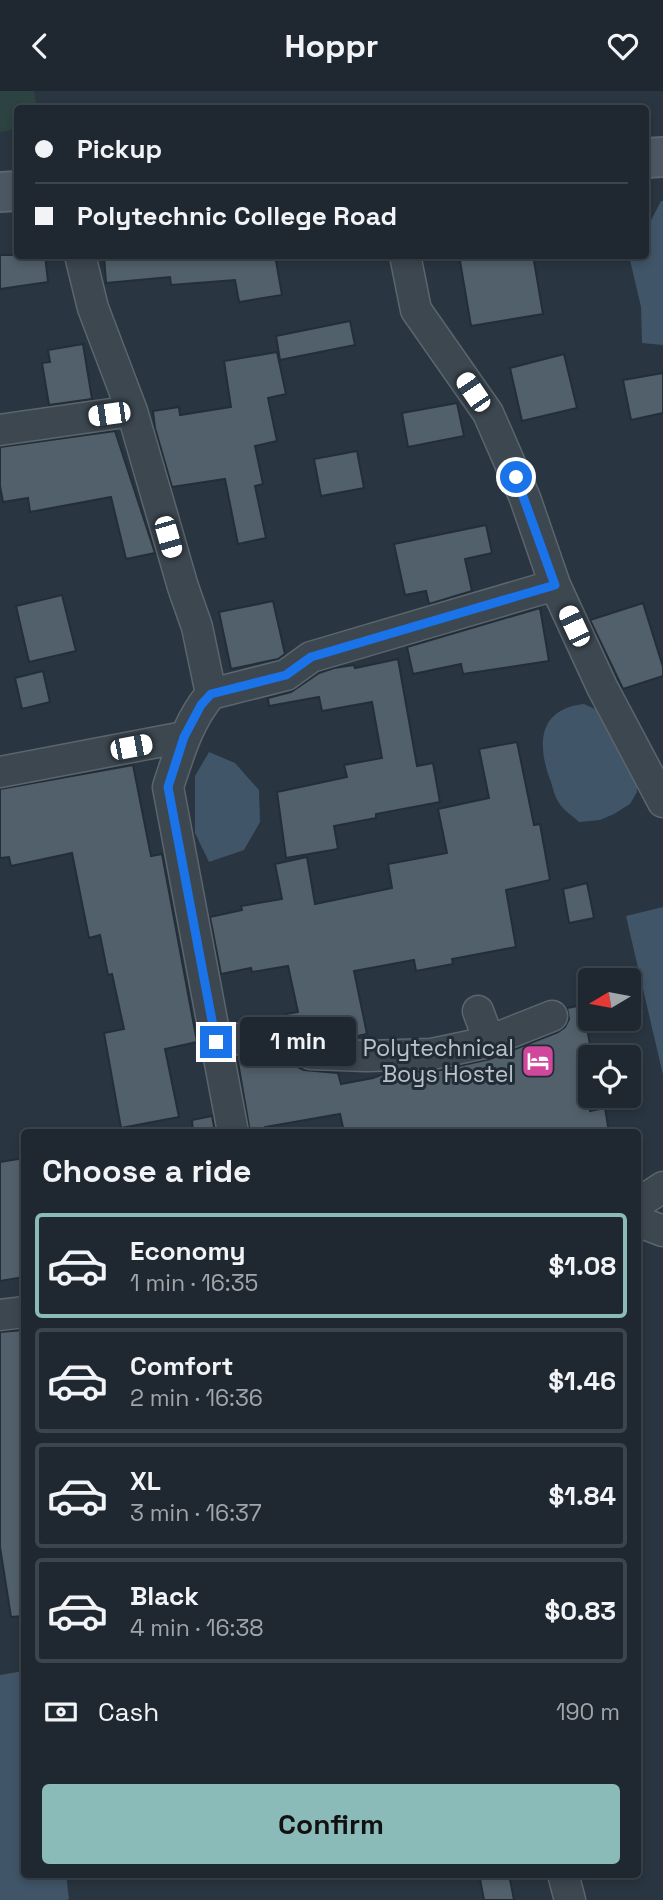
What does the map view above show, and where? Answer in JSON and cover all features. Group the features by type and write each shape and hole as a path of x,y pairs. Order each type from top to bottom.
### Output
{"street":[{"path":"81,259 93,308 132,411 197,627 211,694"},
{"path":"406,259 416,310 488,413 525,498 555,585 602,687 663,802"},
{"path":"0,430 132,411"},
{"path":"232,1129 168,787 184,737 201,705 211,694 286,675 311,657 555,585"},
{"path":"0,772 184,737"},
{"path":"478,1011 489,1041"},
{"path":"216,1042 281,1033 282,1041 312,1054 432,1054 489,1041 552,1016"},
{"path":"641,1201 663,1187"},
{"path":"641,1223 663,1231"},
{"path":"0,1315 21,1312"},
{"path":"565,1878 570,1900"}],"green space":[{"path":"0,91 34,91 36,105 14,105 14,130 0,132"}],"water":[{"path":"663,201 663,345 642,343 641,307 630,260 649,259 649,224"},
{"path":"584,704 597,710 636,769 637,792 630,804 614,814 600,820 579,822 556,798 546,769 543,743 549,721 557,713"},
{"path":"209,752 235,763 259,790 260,822 244,850 209,862 195,833 195,776"},
{"path":"663,907 663,1075 641,980 641,968 638,968 626,916"},
{"path":"21,1672 21,1878 66,1878 67,1900 0,1900 0,1675"}],"building":[{"path":"0,255 14,255 14,259 45,259 48,282 0,289"},
{"path":"104,259 276,259 282,295 239,302 235,280 171,285 170,277 106,283"},
{"path":"460,259 534,259 543,314 471,326"},
{"path":"350,321 355,345 280,360 276,336"},
{"path":"83,344 92,399 49,405 42,363 50,362 48,350"},
{"path":"277,352 286,394 268,398 277,441 255,446 263,484 255,486 266,538 238,544 225,479 172,487 155,428 153,411 179,407 180,415 231,407 224,361"},
{"path":"564,354 577,408 522,421 510,368"},
{"path":"663,373 663,413 631,420 623,380"},
{"path":"457,403 464,436 408,447 402,413"},
{"path":"115,431 155,553 126,559 111,497 30,512 28,498 3,502 0,486 0,447"},
{"path":"357,451 364,488 321,496 314,459"},
{"path":"486,525 492,553 465,559 472,591 429,604 426,591 405,595 394,544"},
{"path":"62,595 76,651 29,662 16,606"},
{"path":"273,601 285,654 278,659 231,669 219,612"},
{"path":"643,603 663,667 663,676 623,689 590,620"},
{"path":"540,608 549,661 463,674 461,664 413,674 407,647"},
{"path":"398,659 417,766 433,763 440,802 376,814 376,818 334,826 338,849 286,858 277,792 347,777 344,765 382,758 372,702 322,711 319,697 269,706 268,698 291,692 319,673 334,668 354,665 355,668"},
{"path":"43,671 50,702 22,709 15,678"},
{"path":"517,742 534,825 540,824 550,880 506,890 516,947 452,959 453,964 416,971 414,960 354,971 367,1034 348,1038 315,1037 298,1029 287,1017 286,1014 298,1012 288,966 252,972 251,968 221,974 210,917 242,910 241,906 282,899 275,864 307,857 315,904 392,888 388,864 447,853 438,809 489,798 479,749"},
{"path":"133,765 151,856 162,854 197,1042 165,1049 179,1117 121,1128 104,1033 124,1029 112,974 108,975 100,935 89,938 72,853 11,866 9,857 0,858 0,789"},
{"path":"587,883 594,918 569,923 563,889"},
{"path":"578,1006 578,1031 588,1031 590,1045 578,1045 578,1108 590,1108 590,1111 605,1108 608,1129 343,1129 340,1114 265,1129 249,1129 238,1062 273,1056 304,1070 338,1073 341,1084 386,1073 436,1071 490,1059 558,1032 565,1027 569,1019 567,1008"},
{"path":"212,1116 214,1129 193,1129 192,1120"},
{"path":"21,1158 21,1278 0,1281 0,1162"},
{"path":"21,1330 21,1616 11,1617 0,1547 0,1332"},
{"path":"480,1878 510,1878 514,1900 484,1900"}],"place":[{"name":"Polytechnical Boys Hostel","path":"538,1061"}],"route":[{"path":"216,1042 168,787 184,737 201,705 211,694 286,675 311,657 555,585 516,477"}]}
